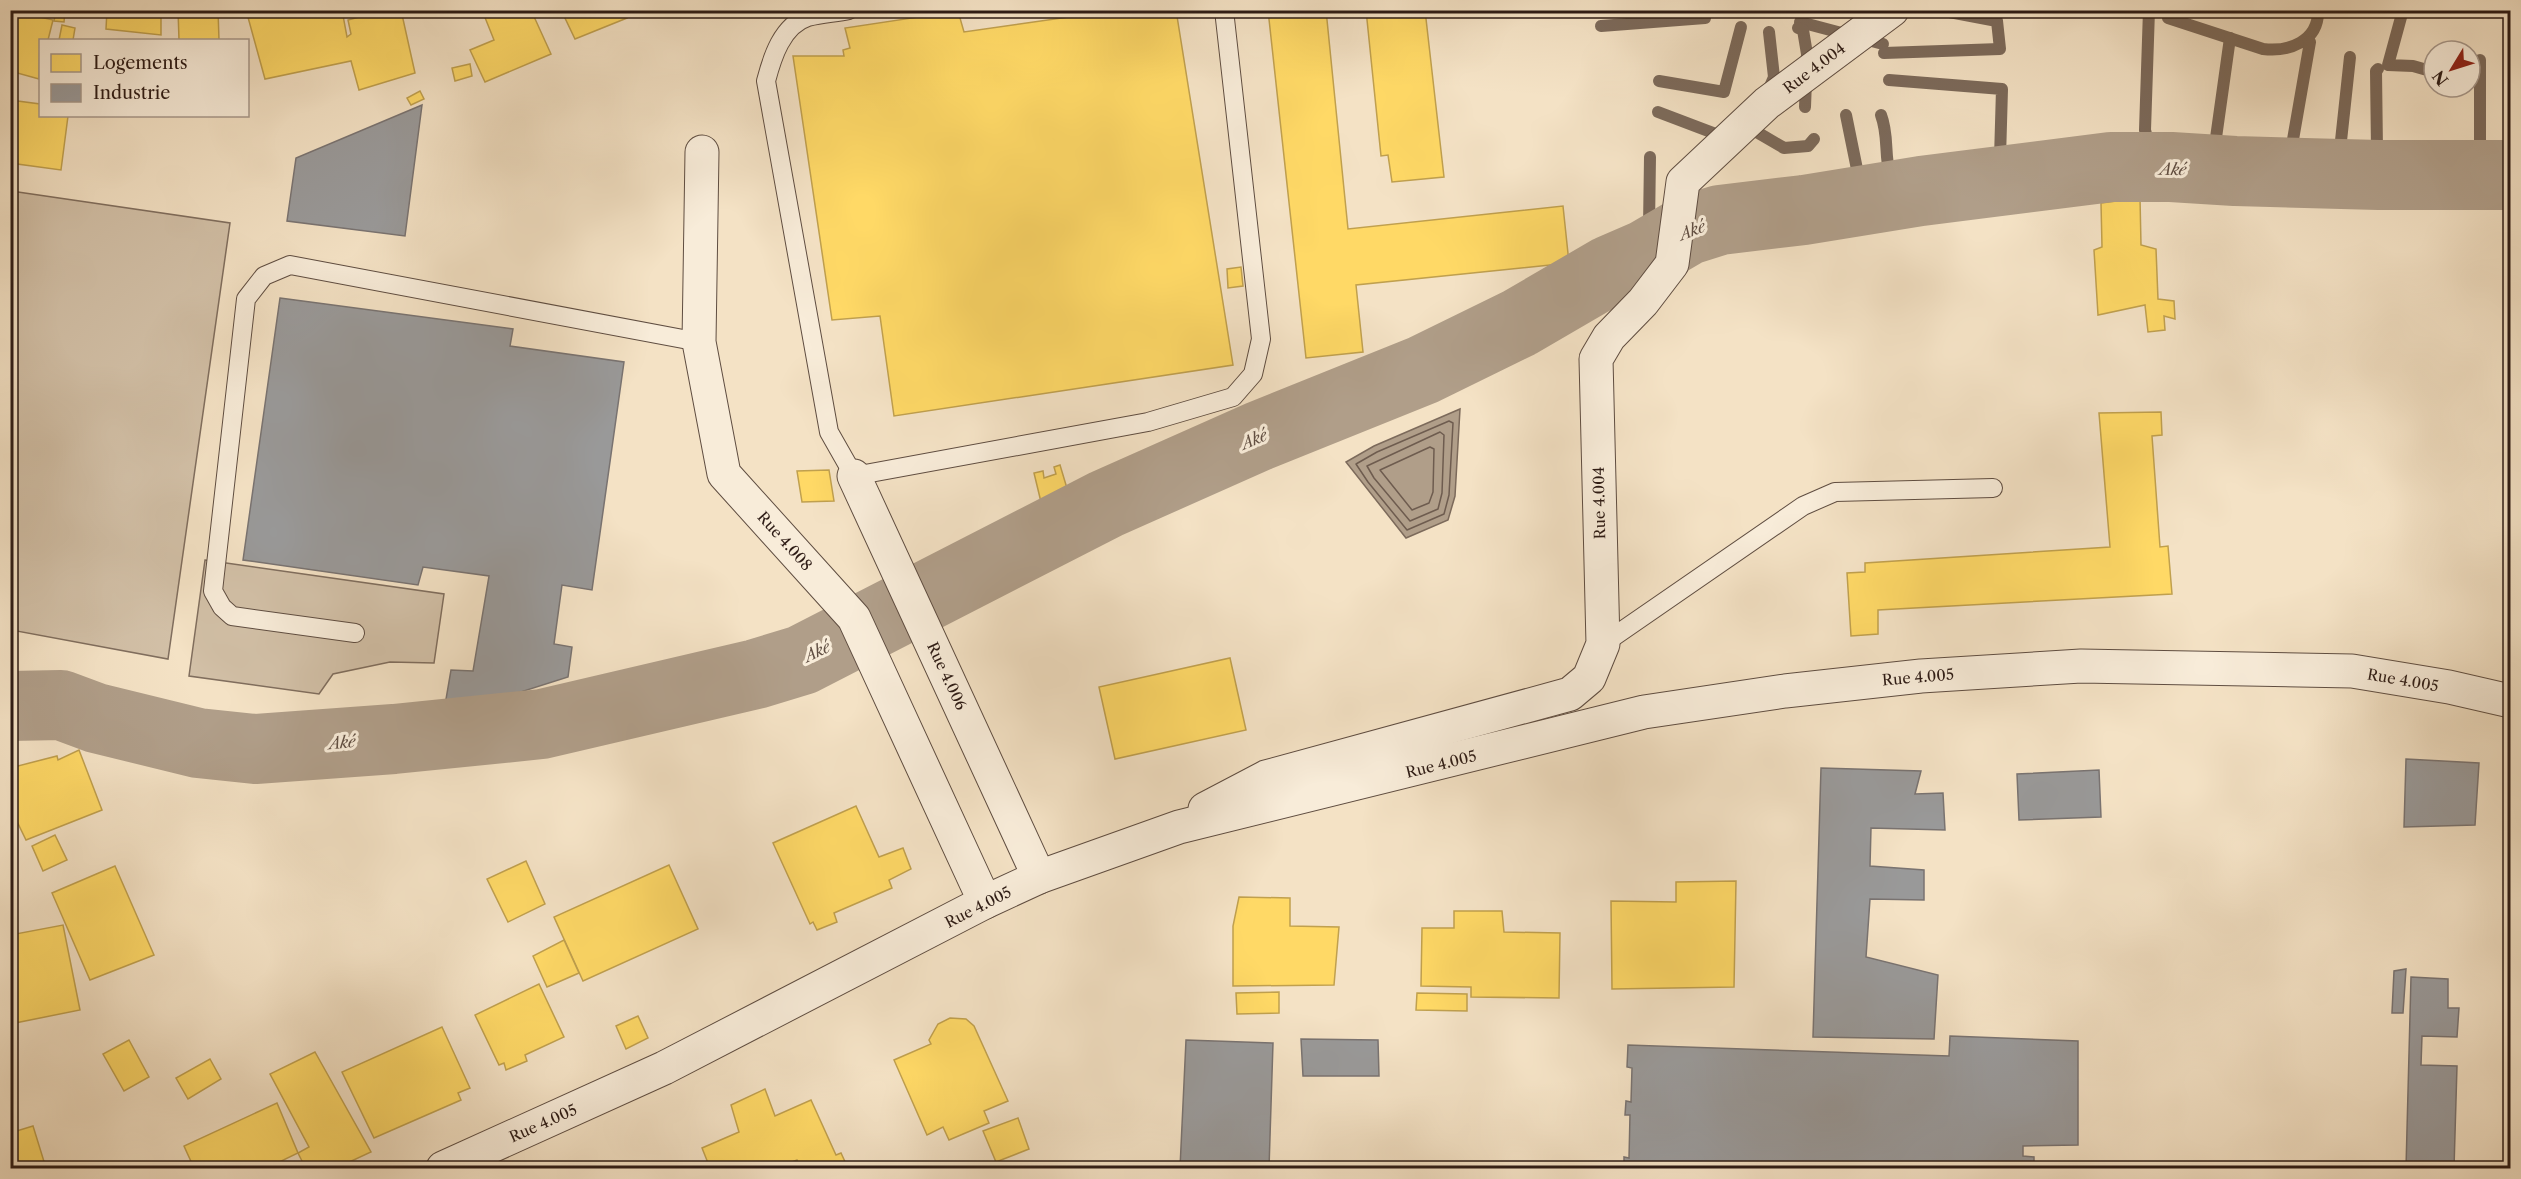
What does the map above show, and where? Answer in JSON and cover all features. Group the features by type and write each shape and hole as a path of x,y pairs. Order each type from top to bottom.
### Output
{"street":[{"name":"Rue 4.004","path":"1179,827 1212,805 1266,777 1570,694 1589,678 1603,644 1596,358 1609,337 1642,302 1672,264 1683,182 1767,103 1892,10"},
{"name":"Rue 4.008","path":"702,152 699,342 724,474 854,618 985,902"},
{"name":"Rue 4.006","path":"854,476 1039,877"},
{"name":"Rue 4.005","path":"443,1168 664,1068 985,902 1039,877 1179,827 1644,712 1785,691 1921,676 2081,666 2352,671 2449,687 2511,701"}],"lane":[{"path":"849,10 806,17 788,32 773,54 766,81 829,432 854,476 1148,422 1233,397 1253,374 1261,339 1224,10"},
{"path":"355,633 232,616 222,607 213,591 246,299 264,276 290,265 699,342"},
{"path":"1603,644 1803,506 1835,492 1993,488"}],"shaded area":[{"path":"11,191 230,223 168,659 11,630"},
{"path":"205,560 444,594 434,663 390,662 333,674 319,694 189,676"}],"water":[{"path":"1460,409 1455,496 1448,520 1406,538 1346,462 1374,446"}],"building: Logements":[{"path":"10,10 53,20 48,39 39,39 39,79 10,71"},
{"path":"56,10 65,11 64,22 54,21"},
{"path":"107,10 161,10 161,35 106,29"},
{"path":"178,10 218,10 219,39 179,39"},
{"path":"246,10 342,10 347,37 351,34 348,20 385,10 401,10 415,73 359,90 351,61 265,79"},
{"path":"482,10 531,10 551,54 485,82 470,50 494,40"},
{"path":"574,10 623,10 627,18 575,39 564,16"},
{"path":"1118,10 1176,10 1233,365 894,416 880,316 832,320 793,56 844,56 843,50 850,48 845,28 958,11 964,32"},
{"path":"1268,10 1326,10 1348,229 1563,206 1569,263 1356,285 1363,352 1306,358"},
{"path":"1366,10 1425,10 1444,177 1392,182 1388,155 1381,156"},
{"path":"62,25 75,28 73,39 59,39"},
{"path":"470,64 472,76 455,81 452,68"},
{"path":"420,91 424,99 411,105 407,98"},
{"path":"10,100 39,104 39,117 68,117 61,170 10,163"},
{"path":"2140,198 2141,245 2156,249 2158,299 2174,301 2175,319 2164,316 2165,330 2148,332 2145,305 2098,315 2094,250 2102,247 2101,203"},
{"path":"1241,267 1243,286 1228,288 1227,269"},
{"path":"2161,412 2162,435 2152,436 2160,547 2168,546 2172,594 1878,610 1878,634 1851,636 1847,573 1865,572 1865,563 2110,547 2099,413"},
{"path":"1060,465 1069,495 1041,502 1034,473 1043,471 1044,478 1056,474 1054,467"},
{"path":"829,470 834,501 802,502 797,471"},
{"path":"1230,658 1246,730 1115,759 1099,687"},
{"path":"79,750 102,810 26,840 10,807 10,768 57,756 58,760"},
{"path":"856,806 879,857 903,848 911,869 889,880 892,888 834,913 837,922 817,930 813,922 810,924 773,843"},
{"path":"55,835 67,860 43,871 32,846"},
{"path":"526,861 545,904 508,922 487,879"},
{"path":"669,865 698,929 583,981 554,917"},
{"path":"115,866 154,955 90,980 52,893"},
{"path":"1736,881 1734,987 1612,989 1611,901 1676,902 1676,882"},
{"path":"1239,897 1290,898 1290,926 1339,927 1334,985 1233,986 1233,926"},
{"path":"1454,911 1502,911 1504,932 1560,933 1559,998 1471,997 1471,987 1421,986 1422,928 1454,928"},
{"path":"63,925 80,1010 10,1024 10,935"},
{"path":"564,940 579,973 547,987 533,956"},
{"path":"539,984 564,1037 525,1055 527,1061 506,1070 504,1063 499,1065 475,1015"},
{"path":"1279,992 1279,1013 1237,1014 1236,993"},
{"path":"1417,993 1467,994 1467,1011 1416,1010"},
{"path":"638,1016 648,1038 626,1049 616,1026"},
{"path":"950,1018 966,1019 974,1026 1008,1101 984,1111 989,1123 949,1140 943,1127 927,1135 894,1060 931,1044 929,1040 938,1024"},
{"path":"442,1027 470,1088 458,1093 461,1100 374,1138 342,1072"},
{"path":"129,1040 149,1077 124,1091 103,1054"},
{"path":"315,1052 371,1152 345,1164 346,1168 296,1168 304,1165 298,1153 309,1147 270,1074"},
{"path":"210,1059 221,1079 188,1099 176,1078"},
{"path":"765,1089 775,1116 811,1100 836,1155 841,1153 847,1166 853,1163 855,1168 801,1168 797,1160 777,1168 710,1168 702,1148 739,1132 731,1105"},
{"path":"277,1103 298,1153 267,1168 194,1168 184,1146"},
{"path":"1018,1118 1029,1149 996,1162 983,1131"},
{"path":"33,1126 46,1168 10,1168 10,1133"}],"building: Industrie":[{"path":"422,105 405,236 287,221 296,158"},
{"path":"280,298 513,329 510,346 624,362 592,590 562,585 554,644 572,647 568,677 467,709 468,705 445,705 451,670 473,671 489,576 423,567 418,585 243,560"},
{"path":"2406,759 2479,763 2475,825 2404,827"},
{"path":"1821,768 1921,771 1915,794 1943,793 1945,830 1871,828 1870,866 1924,870 1924,900 1870,899 1866,957 1938,975 1934,1039 1813,1037"},
{"path":"2099,770 2101,817 2019,820 2017,774"},
{"path":"2406,969 2403,1013 2392,1013 2394,971"},
{"path":"2411,977 2448,979 2448,1008 2459,1008 2457,1037 2422,1036 2421,1065 2457,1066 2454,1168 2406,1168"},
{"path":"1950,1036 2078,1041 2078,1145 2023,1146 2023,1156 2034,1157 2034,1168 1624,1168 1624,1157 1629,1158 1630,1115 1625,1115 1626,1101 1631,1102 1632,1068 1627,1067 1628,1045 1949,1056"},
{"path":"1301,1039 1378,1040 1379,1076 1303,1076"},
{"path":"1186,1040 1273,1043 1269,1168 1180,1168"}],"waterway":[{"path":"1601,26 1705,18 1706,10"},
{"path":"1884,53 2000,49 1997,21 1939,10"},
{"path":"2149,10 2145,130 2153,162"},
{"path":"2168,18 2263,49 2282,49 2300,43 2308,37 2317,21 2318,10"},
{"path":"2403,10 2388,65 2422,69"},
{"path":"1800,22 1883,44"},
{"path":"1659,81 1724,92 1741,27"},
{"path":"1798,28 1803,30 1807,54 1805,107"},
{"path":"1768,91 1774,77 1769,32"},
{"path":"2214,152 2230,38"},
{"path":"2291,151 2310,42"},
{"path":"2340,150 2350,57"},
{"path":"2377,150 2376,71 2378,69"},
{"path":"1889,80 2002,89 2000,158"},
{"path":"2480,99 2480,152"},
{"path":"1658,112 1716,134 1711,145"},
{"path":"1846,115 1859,179"},
{"path":"1881,115 1890,175"},
{"path":"1755,131 1784,148 1808,146 1814,139"},
{"path":"1649,226 1650,157"},
{"name":"Aké","path":"10,706 61,705 96,718 198,743 255,749 394,739 542,724 756,674 802,660 1106,504 1259,436 1423,370 1519,323 1610,270 1647,254 1688,230 1720,220 2111,167 2379,175 2510,175"}]}
